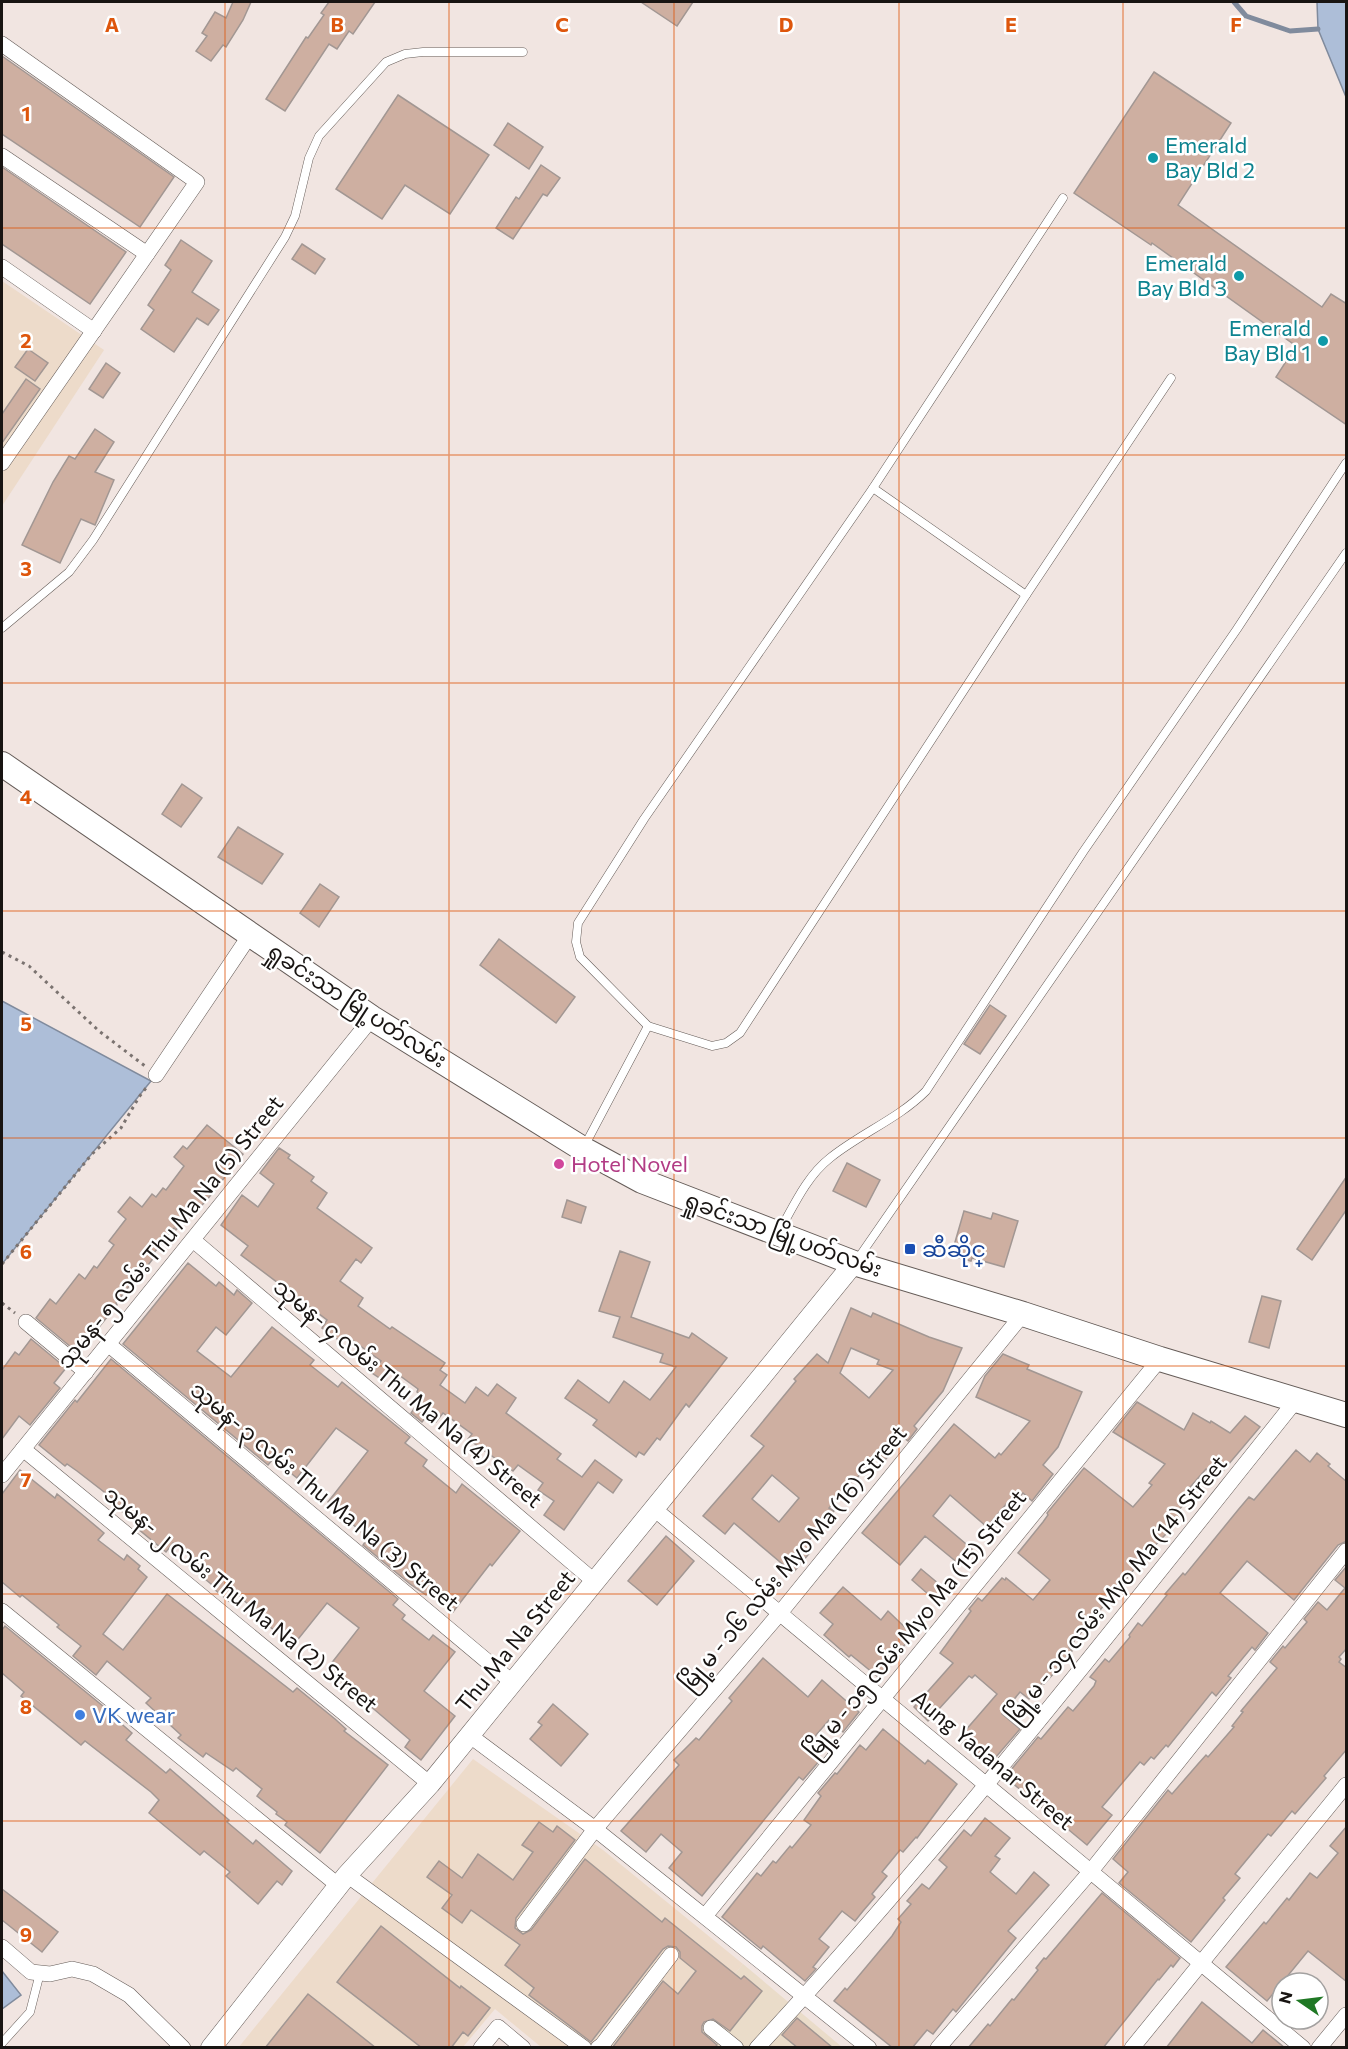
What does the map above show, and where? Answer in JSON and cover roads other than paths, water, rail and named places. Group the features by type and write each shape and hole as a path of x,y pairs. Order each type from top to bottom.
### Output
{"main road":[{"name":"ရှုခင်းသာ မြို့ပတ်လမ်း","path":"2,764 372,1018 583,1149 642,1181 854,1263 1347,1415"}],"street":[{"path":"2,44 197,182 2,464"},
{"path":"2,156 147,254"},
{"path":"2,267 94,330"},
{"path":"156,1075 250,935"},
{"name":"သုမန- ၅ လမ်း Thu Ma Na (5) Street","path":"2,1475 372,1018"},
{"name":"သုမန- ၄ လမ်း Thu Ma Na (4) Street","path":"193,1240 594,1581"},
{"name":"Thu Ma Na Street","path":"211,2048 343,1881 430,1784 854,1263"},
{"name":"မြို့မ - ၁၆ လမ်း Myo Ma (16) Street","path":"524,1924 595,1829 780,1613 1023,1314"},
{"path":"26,1322 86,1372"},
{"name":"သုမန- ၃ လမ်း Thu Ma Na (3) Street","path":"108,1344 512,1682"},
{"name":"မြို့မ - ၁၅ လမ်း Myo Ma (15) Street","path":"705,1916 1160,1359"},
{"name":"မြို့မ - ၁၄ လမ်း Myo Ma (14) Street","path":"756,2048 804,1997 987,1785 1297,1399"},
{"name":"သုမန- ၂ လမ်း Thu Ma Na (2) Street","path":"23,1449 430,1784"},
{"name":"Aung Yadanar Street","path":"653,1508 1303,2048"},
{"path":"938,2048 1091,1871 1347,1551"},
{"path":"2,1611 343,1881 584,2048"},
{"path":"469,1736 595,1829 869,2048"},
{"path":"1132,2048 1347,1785"},
{"path":"2,1947 31,1972 50,1974 72,1969 93,1974 129,1995 183,2048"},
{"path":"598,2048 671,1955"},
{"path":"1319,2048 1347,2015"},
{"path":"481,2048 498,2027 523,2048"},
{"path":"711,2028 736,2048"}],"lane":[{"path":"2,628 69,572 93,540 285,237 295,216 313,147 326,127 386,62 405,54 523,52"},
{"path":"1063,198 873,488 644,819 578,923 576,942 580,957 648,1026 712,1046 726,1043 740,1033 1026,595 1171,378"},
{"path":"778,1234 807,1184 830,1158 913,1104 926,1091 1083,852 1237,629 1347,463"},
{"path":"873,488 1026,595"},
{"path":"854,1263 1347,554"},
{"path":"583,1149 648,1026"},
{"path":"2,2043 30,2012 40,1973"}],"water":[{"path":"1317,2 1346,2 1346,97 1318,29"},
{"path":"2,1001 151,1081 2,1264"},
{"path":"2,1971 21,1995 2,2009"}],"waterway":[{"path":"1234,2 1246,16 1290,31 1318,29"}],"place":[{"name":"Emerald Bay Bld 2","path":"1153,158"},
{"name":"Emerald Bay Bld 3","path":"1239,276"},
{"name":"Emerald Bay Bld 1","path":"1323,341"},
{"name":"Hotel Novel","path":"559,1164"},
{"name":"ဆီဆိုင္","path":"910,1249"},
{"name":"VK wear","path":"80,1715"}]}
